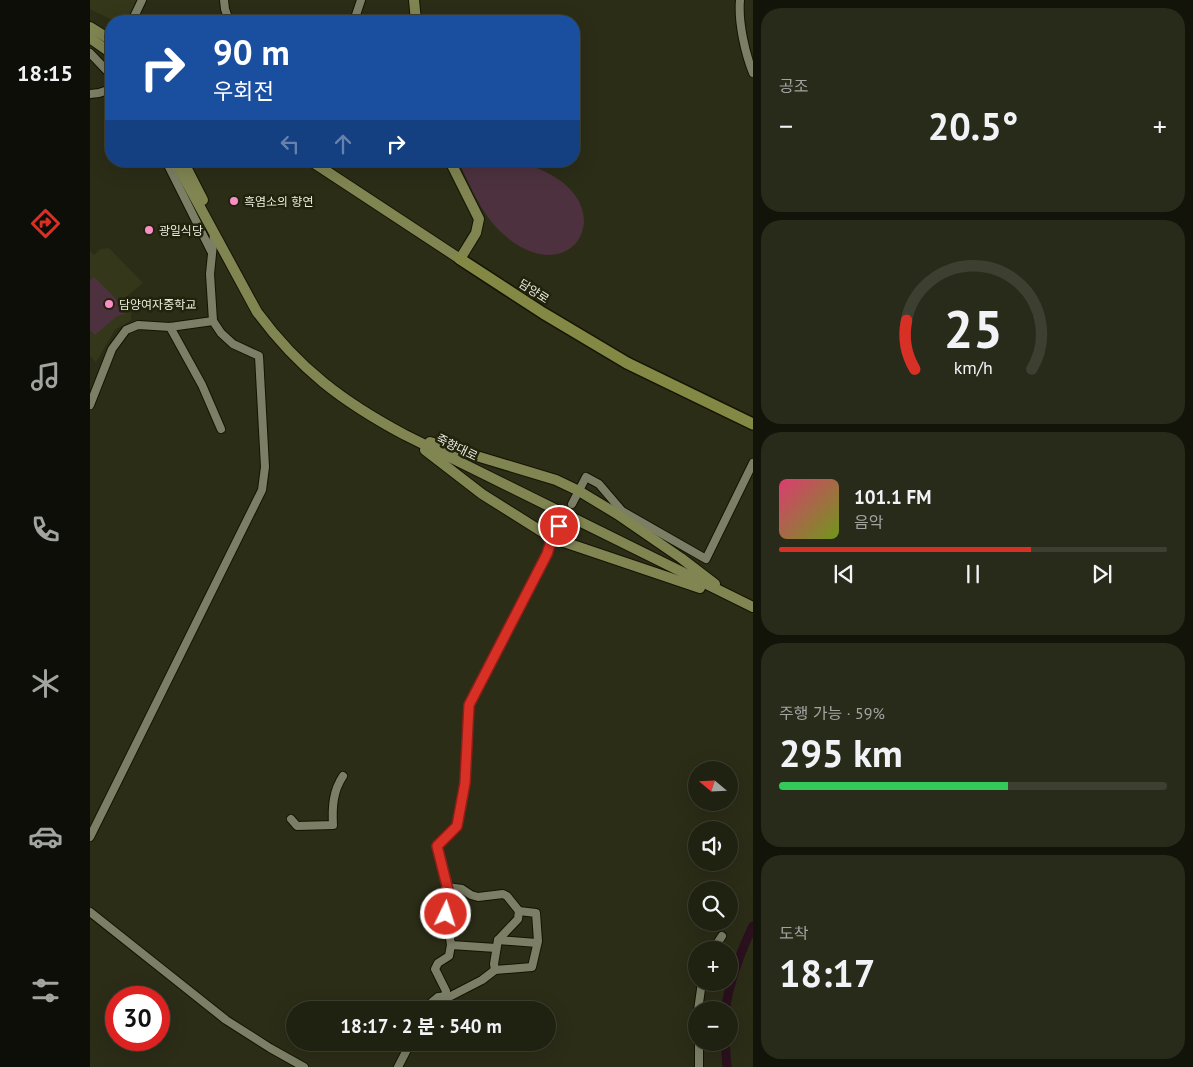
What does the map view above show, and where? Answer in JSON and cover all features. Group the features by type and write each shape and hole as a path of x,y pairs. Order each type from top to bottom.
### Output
{"highway":[{"name":"담양로","path":"460,259 543,314 627,363 753,424"}],"main road":[{"path":"412,0 415,15"},
{"path":"90,27 105,36"},
{"path":"90,38 105,49"},
{"name":"죽향대로","path":"178,167 257,312 272,333 289,351 330,389 377,420 405,435 753,608"},
{"name":"죽향대로","path":"187,167 208,209 214,234"},
{"name":"담양로","path":"320,167 460,259"},
{"path":"453,167 479,219 476,233 460,259"},
{"path":"405,435 556,480 579,491 617,514 681,558 736,600"},
{"path":"405,435 482,494 552,538 736,600"}],"street":[{"path":"135,15 142,0"},
{"path":"224,0 226,15"},
{"path":"356,15 361,0"},
{"path":"412,0 412,15"},
{"path":"740,0 744,37 753,73"},
{"path":"90,53 105,69"},
{"path":"90,94 105,91"},
{"path":"169,167 211,252"},
{"path":"90,837 262,490 265,467 259,356 233,344 213,322 210,274 214,234"},
{"path":"90,405 112,349 126,330 138,325 170,327 213,322"},
{"path":"170,327 202,385 221,429"},
{"path":"572,504 586,476 594,480 622,511 706,559 753,463"},
{"path":"445,996 446,990 435,969 438,963 449,956 451,945 446,910 448,890 437,846 457,826 465,783 469,705 549,551 552,538 559,526"},
{"path":"291,819 297,826 333,825 332,801 343,776"},
{"path":"433,1001 438,997 451,996 482,980 495,970 532,967 538,941 536,913 519,911 507,896 503,894 478,897 462,888 447,887"},
{"path":"495,970 497,944 518,919 519,911"},
{"path":"90,912 226,1020 304,1067"},
{"path":"719,941 722,936"},
{"path":"451,945 537,943"},
{"path":"398,1067 406,1051"},
{"path":"699,1051 699,1067"}],"shaded area":[{"path":"90,0 139,0 131,15 105,16 90,9"},
{"path":"461,167 534,167 563,182 579,201 584,220 580,237 568,250 550,255 528,250 502,233 495,226 478,200"},
{"name":"담양여자중학교","path":"109,248 143,283 126,297 131,311 131,320 115,330 96,362 90,356 90,251 94,255 101,249"},
{"path":"94,277 125,308 125,314 117,316 95,335 90,330 90,281"}],"waterway":[{"path":"727,1001 736,967 753,926"},
{"path":"726,1051 727,1067"}],"tunnel":[{"path":"559,526 572,504"}],"place":[{"name":"흑염소의 향연","path":"234,201"},
{"name":"광일식당","path":"149,230"},
{"name":"담양여자중학교","path":"109,304"}],"route":[{"path":"446,914 448,890 437,846 457,826 465,783 469,705 549,551 552,538 559,526"}]}
